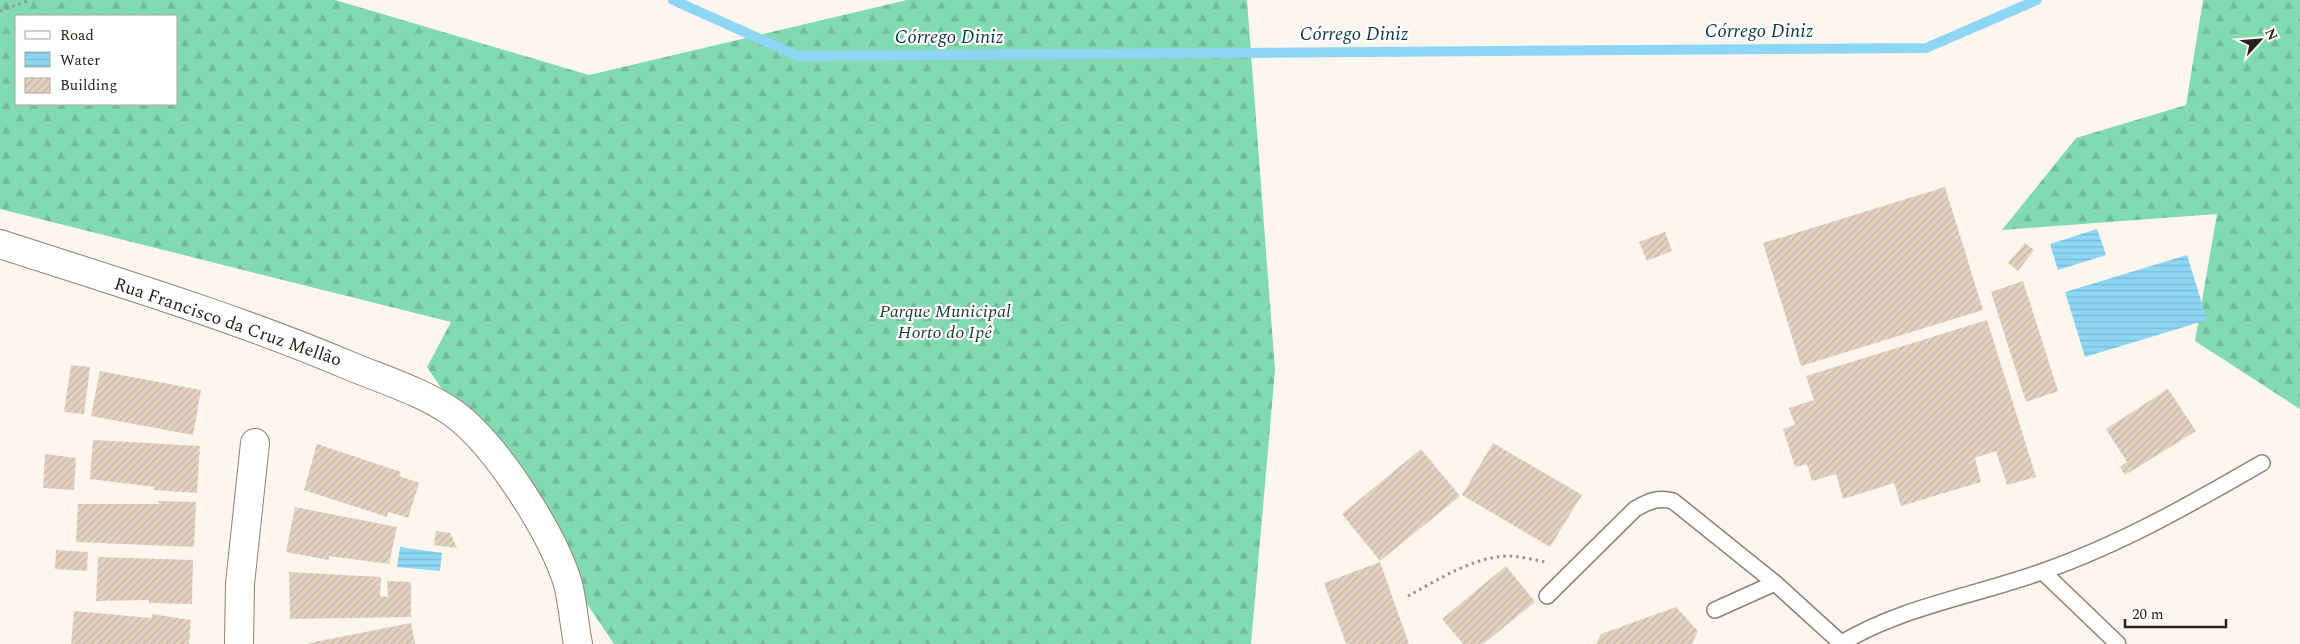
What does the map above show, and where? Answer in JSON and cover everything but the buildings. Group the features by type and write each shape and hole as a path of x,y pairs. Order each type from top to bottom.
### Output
{"street":[{"name":"Rua Francisco da Cruz Mellão","path":"0,244 296,343 416,393 453,414 479,439 525,496 548,537 568,584 578,644"},
{"path":"240,644 240,584 255,443"}],"lane":[{"path":"1547,596 1635,509 1650,500 1662,498 1674,501 1775,583 1840,644 1902,613 2043,572 2107,546 2178,512 2262,463"},
{"path":"2043,572 2118,644"},
{"path":"1715,610 1775,583"}],"path":[{"path":"0,10 30,0"},
{"path":"1408,596 1456,570 1486,559 1508,556 1576,567"}],"green space":[{"name":"Parque Municipal Horto do Ipê","path":"0,0 335,0 589,75 907,0 1247,0 1275,370 1251,644 614,644 427,367 451,322 0,209"},
{"path":"2203,0 2300,0 2300,409 2195,341 2217,214 2002,230 2076,138 2186,105"}],"water":[{"path":"2097,229 2106,255 2058,270 2050,244"},
{"path":"2187,255 2207,320 2085,357 2065,292"},
{"path":"400,547 442,553 440,571 397,567"}],"waterway":[{"name":"Córrego Diniz","path":"673,0 798,56 1926,48 2037,0"}]}
